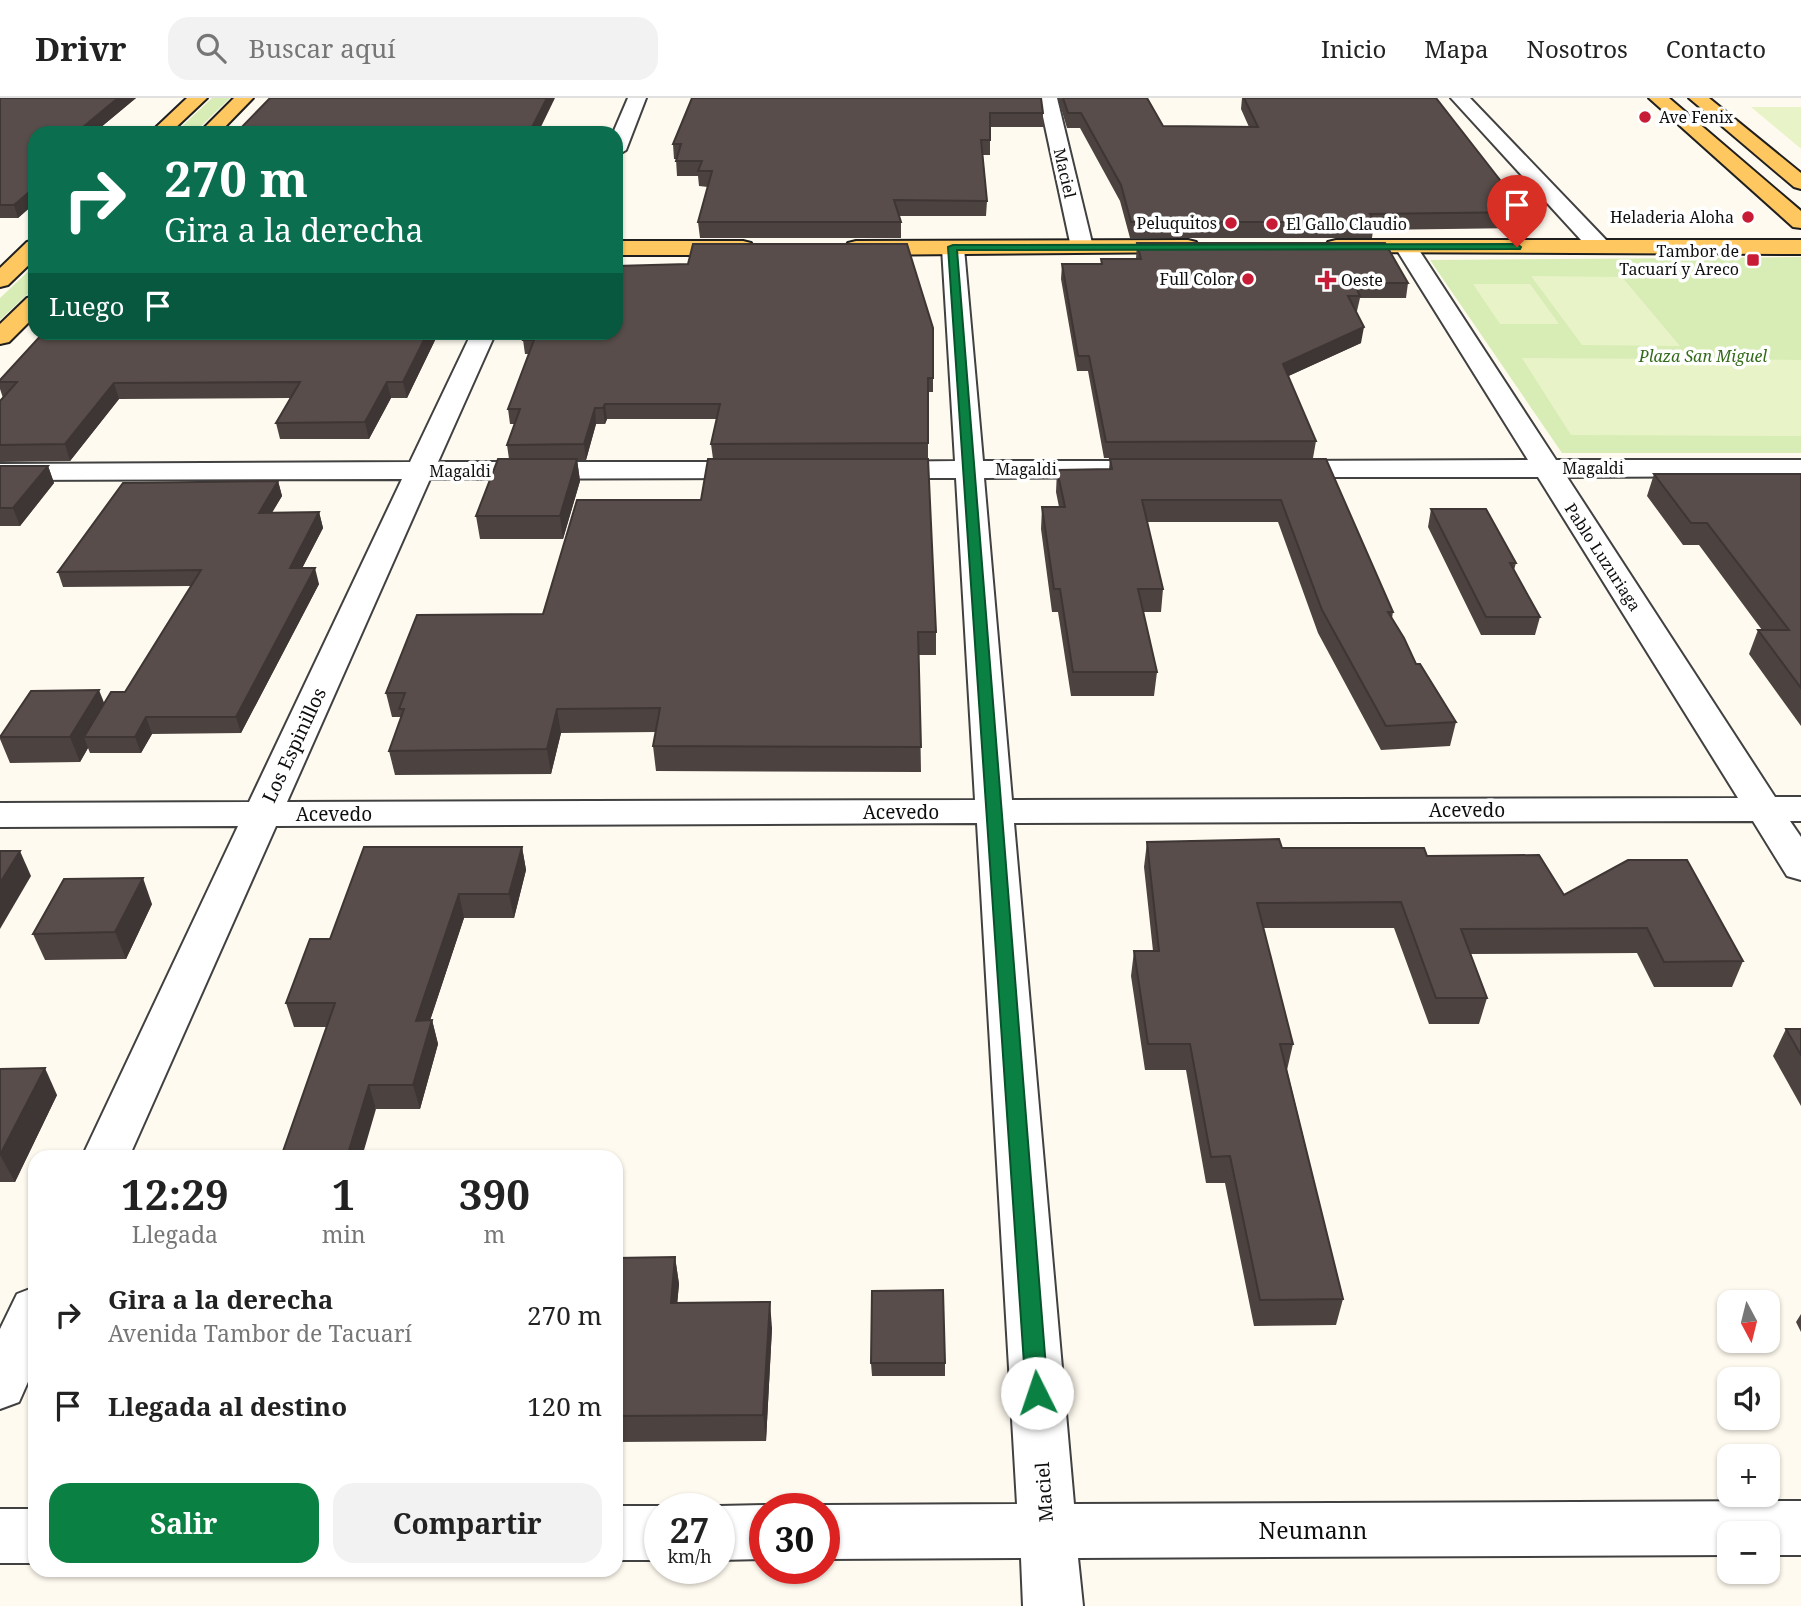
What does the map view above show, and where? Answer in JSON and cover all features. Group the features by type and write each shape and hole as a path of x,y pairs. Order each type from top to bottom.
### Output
{"main road":[{"path":"167,126 198,98"},
{"path":"215,126 244,98"},
{"path":"1658,98 1801,222"},
{"path":"1698,98 1801,183"},
{"path":"831,248 1203,247"},
{"path":"1311,247 1801,247"},
{"path":"0,248 28,248"},
{"path":"623,248 764,248"},
{"path":"0,280 28,254"},
{"path":"0,337 28,310"}],"street":[{"path":"623,133 637,98"},
{"name":"Maciel","path":"1048,98 1082,247"},
{"path":"1460,98 1600,247"},
{"name":"Maciel","path":"953,247 1053,1606"},
{"name":"Pablo Luzuriaga","path":"1406,247 1801,867"},
{"name":"Los Espinillos","path":"108,1150 480,340"},
{"name":"Magaldi","path":"1258,469 1801,468"},
{"name":"Magaldi","path":"845,470 1189,469"},
{"name":"Magaldi","path":"0,472 790,470"},
{"name":"Acevedo","path":"0,815 1801,809"},
{"path":"0,1385 28,1324"},
{"name":"Neumann","path":"840,1532 1801,1528"},
{"path":"623,1533 644,1533"},
{"path":"0,1536 28,1536"}],"green space":[{"path":"212,98 230,98 201,126 182,126"},
{"path":"1751,107 1801,107 1801,148 1800,148"},
{"name":"Plaza San Miguel","path":"1801,257 1801,453 1562,453 1430,260"},
{"path":"28,272 28,294 0,320 0,298"},
{"path":"1531,276 1622,277 1680,346 1582,345"},
{"path":"1473,284 1530,284 1559,324 1500,324"},
{"path":"1522,358 1801,360 1801,436 1571,435"}],"building":[{"path":"0,98 118,98 84,126 28,126 28,193 14,205 0,205"},
{"path":"270,98 547,98 533,126 243,126"},
{"path":"692,98 1041,98 1043,113 990,113 990,140 981,140 987,201 894,200 901,222 698,222 712,171 698,171 702,161 676,161 681,144 673,144"},
{"path":"1063,98 1147,98 1163,126 1258,127 1244,98 1436,98 1525,212 1370,214 1375,222 1131,222 1121,185 1081,113 1068,113"},
{"path":"1137,243 1385,243 1408,283 1354,283 1360,296 1348,296 1364,327 1283,364 1316,441 1106,442 1089,356 1078,356 1062,264 1102,264 1101,259 1141,259"},
{"path":"693,244 907,244 933,328 933,378 928,378 928,443 711,444 720,404 605,404 603,408 595,408 584,444 507,445 520,409 508,409 534,340 623,340 623,266 688,264"},
{"path":"37,340 424,340 403,382 387,382 365,422 276,423 300,382 114,383 65,444 0,445 0,401 17,382 0,380"},
{"path":"498,459 577,459 560,516 476,516"},
{"path":"708,459 928,459 936,632 918,632 921,747 653,746 660,708 557,709 547,749 389,751 404,709 399,709 405,693 386,693 417,615 543,614 577,500 701,500"},
{"path":"1110,459 1326,459 1393,612 1388,612 1416,664 1420,664 1456,722 1386,726 1322,610 1281,500 1142,500 1163,589 1138,589 1157,672 1073,672 1060,589 1054,589 1042,507 1065,507 1057,470 1112,469"},
{"path":"0,466 48,466 13,508 0,508"},
{"path":"1654,474 1801,474 1801,688 1758,630 1789,630 1707,523 1691,523"},
{"path":"278,481 259,513 319,512 290,568 315,568 236,717 146,717 135,737 84,737 111,692 125,692 201,570 58,572 123,483"},
{"path":"1431,509 1486,509 1516,563 1510,563 1540,617 1486,617"},
{"path":"99,690 70,737 0,737 31,691"},
{"path":"1279,839 1282,848 1424,848 1427,856 1539,855 1564,895 1628,860 1687,860 1743,961 1664,962 1647,928 1461,929 1487,998 1436,998 1401,902 1257,903 1293,1044 1280,1044 1343,1299 1260,1300 1230,1156 1211,1157 1190,1044 1148,1044 1134,951 1159,951 1147,842"},
{"path":"364,847 522,847 509,894 459,894 416,1021 432,1020 413,1085 369,1085 349,1150 283,1150 335,1003 286,1003 310,939 330,939"},
{"path":"0,851 20,851 0,883"},
{"path":"143,878 115,932 33,934 64,879"},
{"path":"1786,1029 1801,1029 1801,1055"},
{"path":"45,1068 0,1155 0,1069"},
{"path":"675,1257 671,1303 770,1302 763,1415 623,1416 623,1258"},
{"path":"943,1290 945,1363 871,1363 872,1291"}],"place":[{"name":"Ave Fenix","path":"1645,117"},
{"name":"Heladeria Aloha","path":"1748,217"},
{"name":"Peluquitos","path":"1231,223"},
{"name":"El Gallo Claudio","path":"1272,224"},
{"name":"Tambor de Tacuarí y Areco","path":"1753,260"},
{"name":"Full Color","path":"1248,279"},
{"name":"Oeste","path":"1327,280"}],"route":[{"path":"1037,1393 953,247 1517,247"}]}
